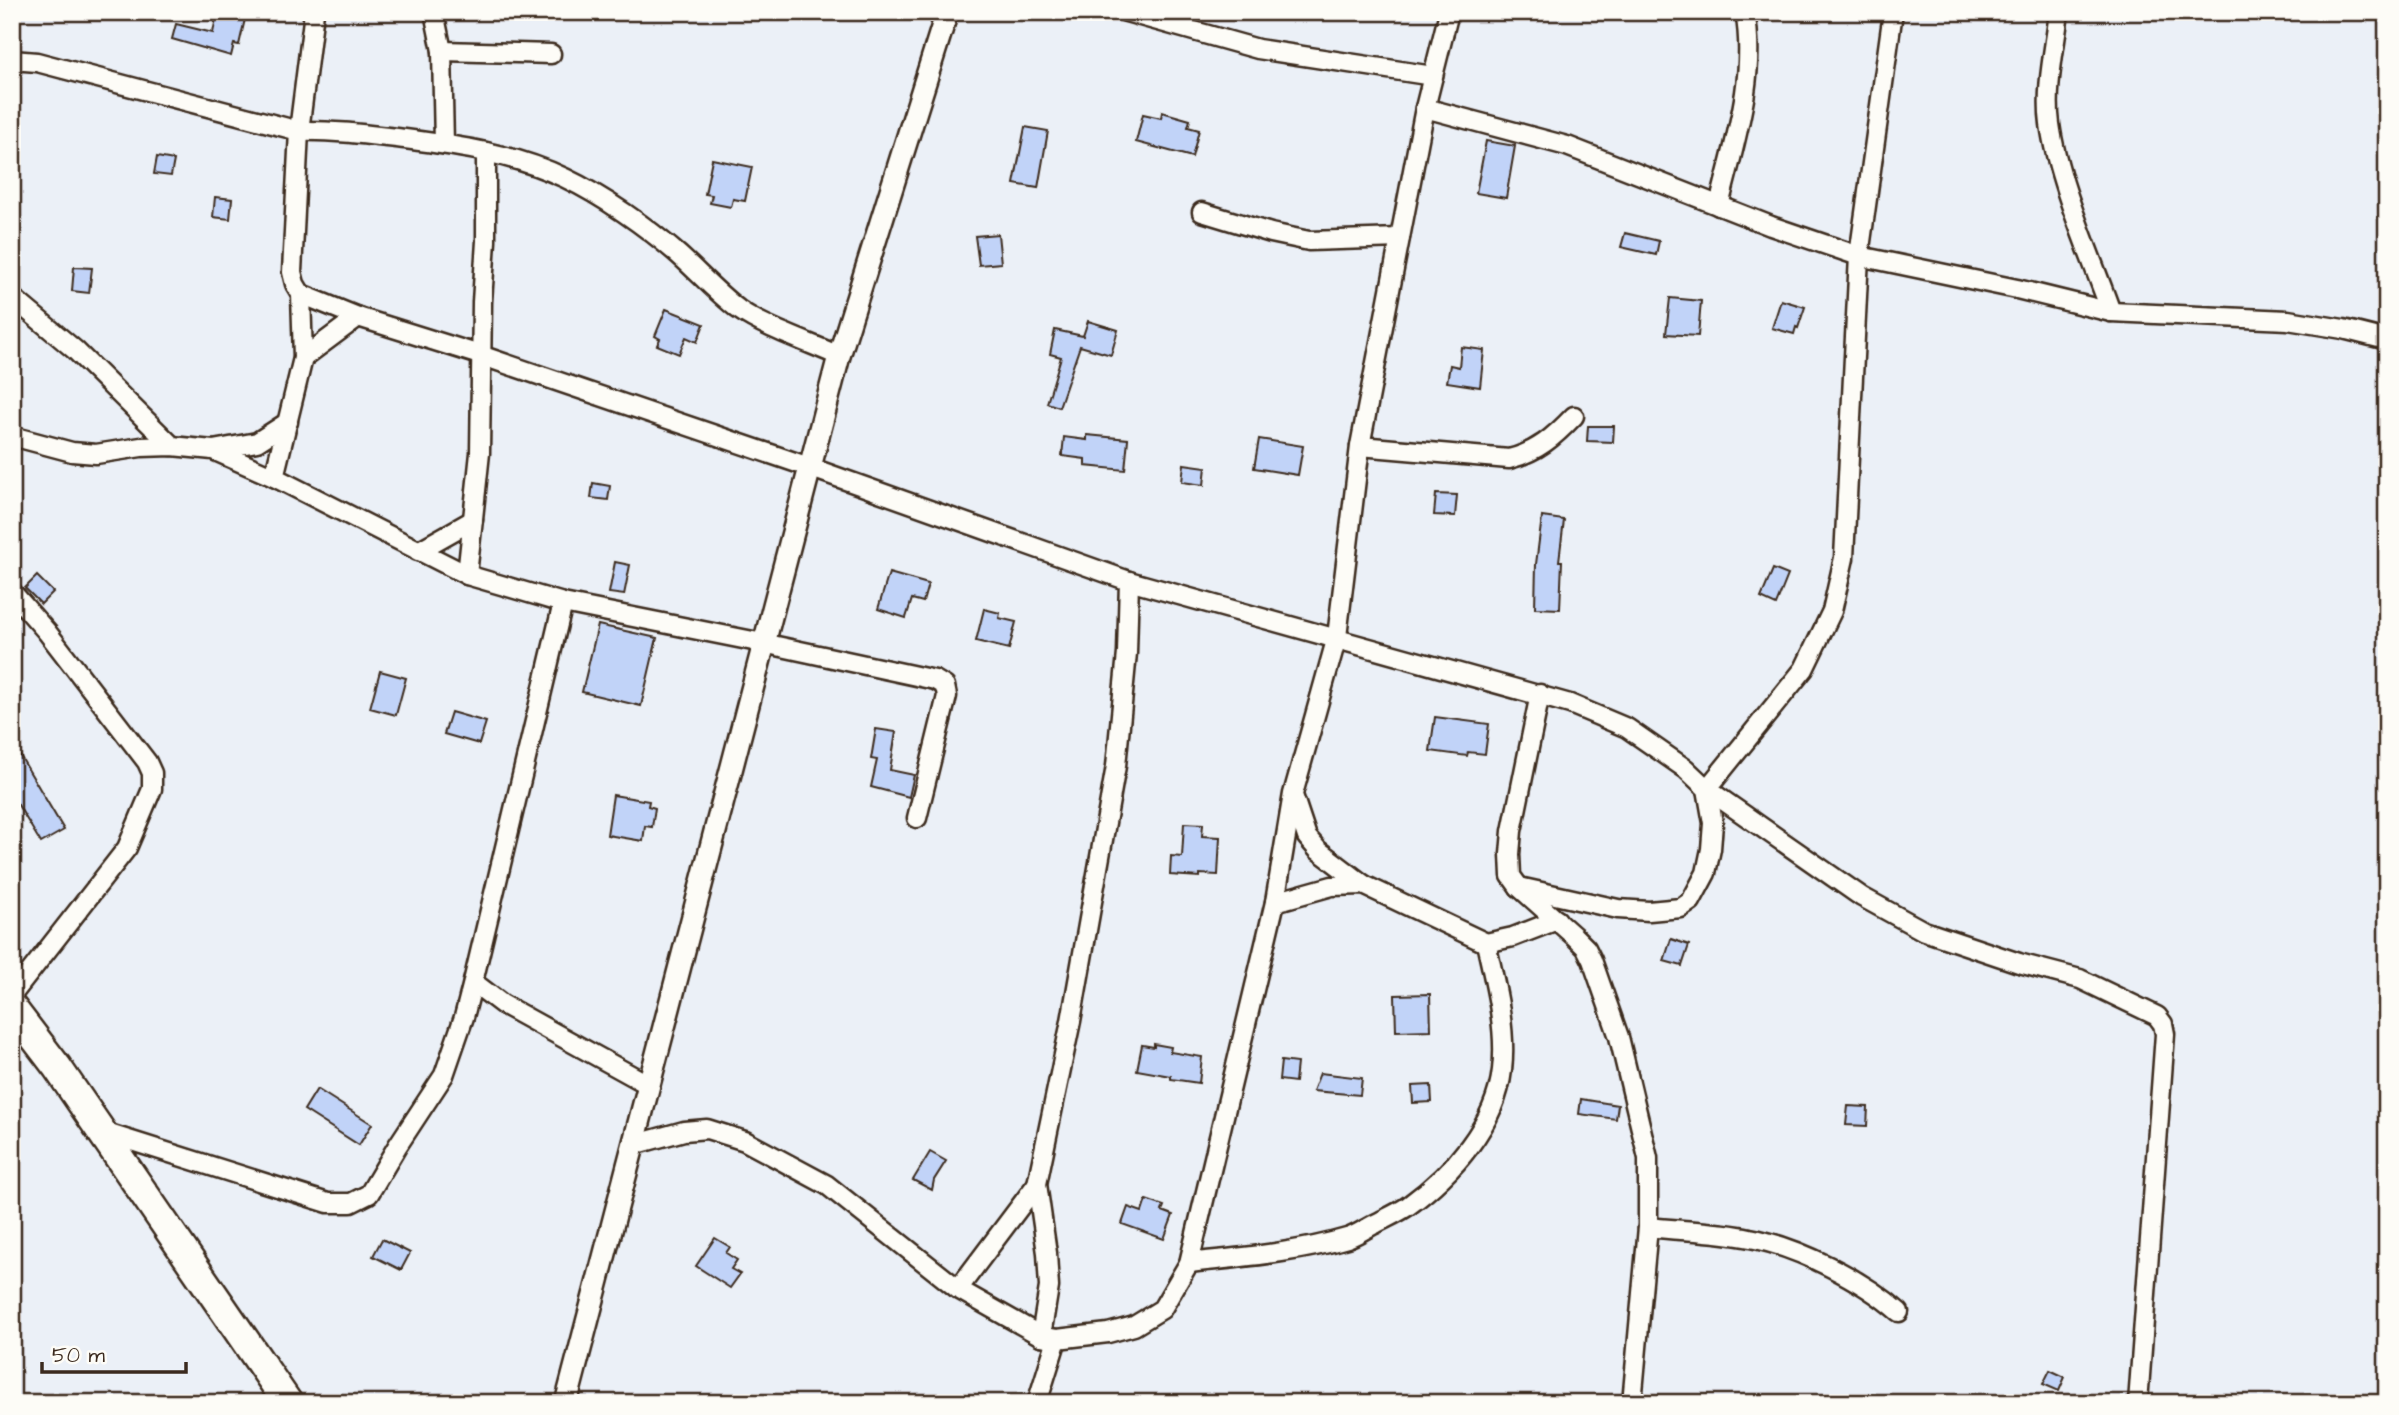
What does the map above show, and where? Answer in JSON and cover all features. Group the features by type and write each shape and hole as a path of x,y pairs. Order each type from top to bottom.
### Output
{"main road":[{"path":"12,1008 288,1403"}],"street":[{"path":"274,477 303,358 301,294 295,285 292,272 299,131 314,12"},
{"path":"434,12 442,51 444,144"},
{"path":"566,1403 839,356 947,12"},
{"path":"1126,12 1171,18 1258,49 1433,76"},
{"path":"633,1145 684,1130 707,1129 744,1141 827,1185 958,1289 1049,1337 1108,1333 1134,1326 1162,1309 1189,1263 1275,902 1293,794 1337,637 1360,446 1425,108 1449,12"},
{"path":"1719,206 1747,89 1750,38 1745,12"},
{"path":"1519,887 1618,909 1649,911 1681,908 1691,901 1706,873 1712,849 1713,823 1707,789 1804,669 1832,611 1844,558 1859,256 1893,12"},
{"path":"2059,12 2050,84 2052,133 2056,155 2111,312"},
{"path":"442,51 551,54"},
{"path":"12,60 37,62 299,131 352,133 444,144 486,152 565,178 636,222 740,310 839,356"},
{"path":"1425,108 1567,146 1770,226 1859,256 2111,312 2288,320 2387,340"},
{"path":"467,575 480,453 486,152"},
{"path":"1202,212 1309,242 1400,238"},
{"path":"301,294 358,317 483,356 809,467 1129,582 1337,637 1570,704 1627,728 1686,769 1707,789 1862,897 1924,931 2019,963 2080,979 2157,1016 2163,1024 2165,1034 2138,1403"},
{"path":"12,297 75,350 172,446"},
{"path":"303,358 358,317"},
{"path":"1360,446 1509,459 1528,454 1553,438 1574,416"},
{"path":"12,436 72,452 96,454 141,447 172,446 212,450 257,442 288,422"},
{"path":"212,450 274,477 467,575 563,603 935,680 945,686 947,696 917,818"},
{"path":"418,551 473,520"},
{"path":"1037,1403 1049,1337 1049,1287 1037,1184 1071,1021 1116,766 1127,653 1129,582"},
{"path":"12,593 47,632 147,762 152,773 152,789 127,848 12,995"},
{"path":"100,1131 328,1203 351,1203 369,1194 444,1074 464,1017 563,603"},
{"path":"1540,694 1512,831 1511,876 1519,887 1580,942 1589,954 1619,1037 1648,1158 1648,1227 1632,1403"},
{"path":"1293,794 1307,837 1318,850 1364,885 1486,943 1513,937 1557,920"},
{"path":"1275,902 1332,886 1364,885"},
{"path":"1189,1263 1280,1253 1349,1237 1407,1207 1450,1170 1481,1129 1498,1095 1503,1068 1503,1042 1486,943"},
{"path":"473,982 513,1010 649,1085"},
{"path":"958,1289 1037,1184"},
{"path":"1648,1227 1749,1237 1782,1246 1860,1282 1899,1312"}],"building":[{"path":"217,13 245,19 239,45 234,44 231,56 172,39 176,24 213,33"},
{"path":"1162,112 1190,120 1188,127 1199,130 1192,157 1136,142 1143,114 1161,118"},
{"path":"1025,127 1048,131 1038,188 1014,184"},
{"path":"1486,141 1515,146 1506,198 1476,193"},
{"path":"157,157 174,160 171,176 154,174"},
{"path":"712,159 752,167 745,201 733,199 731,207 710,203 712,195 705,194"},
{"path":"215,197 232,199 230,219 213,217"},
{"path":"1625,233 1659,241 1656,255 1621,247"},
{"path":"998,234 1001,263 979,265 975,236"},
{"path":"74,267 92,268 89,293 72,291"},
{"path":"1670,298 1701,301 1698,336 1666,334"},
{"path":"1781,300 1805,307 1794,334 1772,328"},
{"path":"666,309 704,324 697,342 686,337 679,354 657,345 660,339 655,336"},
{"path":"1088,321 1118,330 1111,355 1080,346 1059,407 1047,403 1061,357 1050,354 1055,330 1083,336"},
{"path":"1461,347 1484,350 1480,387 1447,382 1450,365 1459,367"},
{"path":"1588,426 1614,426 1613,442 1587,441"},
{"path":"1087,435 1128,439 1125,470 1085,466 1085,459 1062,456 1064,437 1087,440"},
{"path":"1259,439 1303,446 1298,475 1254,468"},
{"path":"1184,464 1206,467 1204,485 1182,482"},
{"path":"593,483 610,486 608,500 591,498"},
{"path":"1436,494 1457,495 1455,516 1434,515"},
{"path":"1542,517 1564,520 1559,561 1562,561 1560,609 1535,608 1536,564"},
{"path":"615,562 630,565 624,595 609,593"},
{"path":"1773,569 1788,575 1776,605 1761,598"},
{"path":"889,573 928,584 923,602 912,599 906,618 878,609"},
{"path":"37,576 53,592 41,604 25,588"},
{"path":"984,609 1000,613 999,618 1016,622 1009,649 976,641"},
{"path":"598,625 657,638 641,706 582,692"},
{"path":"380,671 406,678 396,715 370,708"},
{"path":"451,712 486,722 479,744 444,734"},
{"path":"1435,717 1489,724 1485,754 1468,752 1467,756 1430,751"},
{"path":"876,729 896,732 890,770 914,775 909,797 871,787 877,760 871,759"},
{"path":"12,742 64,830 41,843 12,795"},
{"path":"613,795 649,801 648,806 655,808 652,827 645,826 643,841 607,835"},
{"path":"1184,823 1203,824 1202,836 1220,837 1218,875 1170,875 1171,856 1182,857"},
{"path":"1671,939 1689,945 1682,966 1664,961"},
{"path":"1430,994 1431,1030 1396,1031 1395,995"},
{"path":"1154,1044 1171,1047 1170,1052 1202,1057 1199,1083 1137,1070 1142,1045 1154,1047"},
{"path":"1281,1061 1297,1063 1295,1082 1279,1080"},
{"path":"1320,1073 1362,1078 1360,1095 1313,1091"},
{"path":"1431,1085 1432,1102 1413,1103 1412,1086"},
{"path":"317,1089 372,1124 359,1145 304,1110"},
{"path":"1581,1099 1618,1105 1616,1119 1579,1114"},
{"path":"1848,1106 1868,1107 1867,1126 1846,1125"},
{"path":"930,1152 946,1161 934,1180 932,1190 913,1180"},
{"path":"1146,1200 1164,1206 1162,1211 1173,1215 1164,1239 1122,1224 1128,1207 1142,1212"},
{"path":"715,1238 730,1247 726,1253 737,1260 731,1269 740,1274 730,1288 696,1266"},
{"path":"382,1239 410,1253 401,1270 373,1256"},
{"path":"2050,1370 2065,1377 2059,1391 2043,1384"}]}
